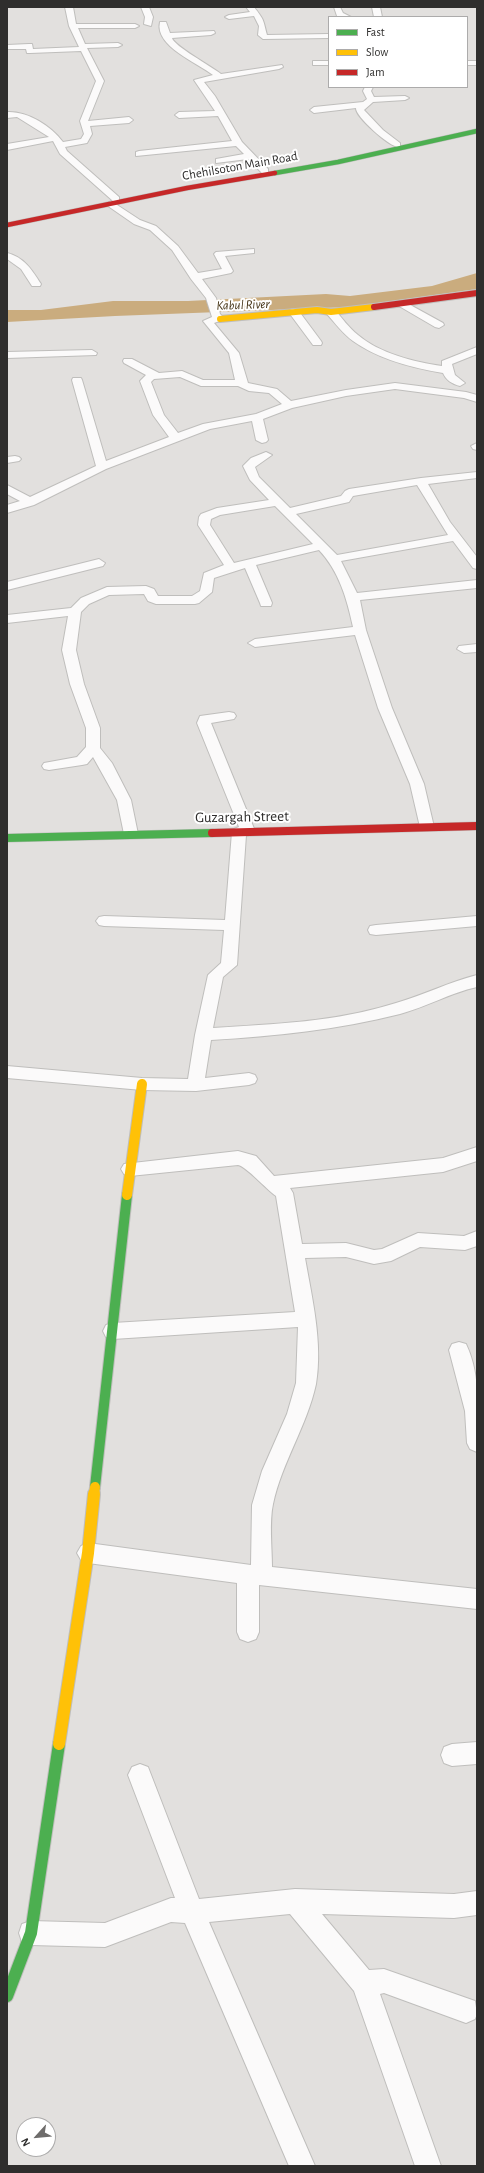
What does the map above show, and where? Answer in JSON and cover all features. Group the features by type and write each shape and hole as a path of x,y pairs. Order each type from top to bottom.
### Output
{"main road":[{"name":"Chehilsoton Main Road","path":"7,225 397,145 477,127"},
{"name":"Chehilsoton Main Road","path":"7,221 338,162 477,131"},
{"path":"218,317 294,312 331,312 404,304 477,293"},
{"name":"Guzargah Street","path":"7,838 477,826"},
{"path":"7,1996 31,1933 88,1553 114,1331 130,1169 142,1084"}],"street":[{"path":"7,147 59,141 84,141 88,134 84,124 100,81 98,74 83,48 73,26 69,7"},
{"path":"145,7 149,17 148,24"},
{"path":"250,7 263,23 264,27 262,35 266,37 328,36"},
{"path":"337,8 340,14 345,16"},
{"path":"229,17 256,14"},
{"path":"163,24 169,42 178,50 191,56 220,77"},
{"path":"73,26 135,26"},
{"path":"167,36 210,33"},
{"path":"7,47 29,46 30,51 33,51 118,45"},
{"path":"316,63 328,63"},
{"path":"265,171 238,143 211,96 198,82 198,80 202,78 220,77 279,67"},
{"path":"368,88 368,102"},
{"path":"320,98 331,108"},
{"path":"314,110 405,98"},
{"path":"368,102 359,109 361,113 380,132 397,145"},
{"path":"10,106 12,111 59,141 63,152 114,202 137,222 153,228 175,248 194,277 211,298 218,317 208,321 210,327 234,353 239,368 241,383"},
{"path":"179,115 220,113"},
{"path":"7,115 18,114"},
{"path":"84,124 129,120"},
{"path":"139,154 190,147 238,143"},
{"path":"219,161 250,156"},
{"path":"194,277 228,271 219,254 251,251"},
{"path":"7,256 13,258 22,265 36,284"},
{"path":"404,304 438,325"},
{"path":"294,312 317,343"},
{"path":"331,312 347,331 361,342 433,369 447,370"},
{"path":"460,383 450,376 446,363 477,350"},
{"path":"7,355 92,353"},
{"path":"128,361 157,376 182,374 201,383 241,383 244,386 267,389 277,393 288,405"},
{"path":"152,374 145,381 159,415 176,438"},
{"path":"77,380 102,467"},
{"path":"7,509 30,502 102,467 207,426 257,417 272,413 288,405 346,393 396,386 466,396 477,399"},
{"path":"257,417 262,440"},
{"path":"266,455 255,460 249,466 254,478 276,502 288,512 334,559 353,597 360,630 385,708 418,784 428,827"},
{"path":"288,512 344,499 348,493 422,481 477,475"},
{"path":"422,481 442,518 477,565"},
{"path":"7,489 30,502"},
{"path":"231,567 204,524 205,517 217,512 276,502"},
{"path":"334,559 457,537"},
{"path":"131,834 124,800 105,763 93,748 93,728 77,684 68,650 75,611 85,601 107,591 146,590 150,592 152,598 156,600 195,600 206,592 208,576 231,567 322,546"},
{"path":"7,586 98,563"},
{"path":"249,564 266,603"},
{"path":"353,597 477,584"},
{"path":"7,619 75,611"},
{"path":"255,643 360,630"},
{"path":"196,1085 203,1035 216,976 229,965 230,931 233,925 243,831 204,723 206,719 229,716"},
{"path":"49,766 82,761 93,748"},
{"path":"104,921 233,925"},
{"path":"376,930 477,921"},
{"path":"203,1035 279,1030 353,1020 401,1008 457,986 477,981"},
{"path":"7,1072 142,1084 196,1085 249,1079"},
{"path":"272,1183 443,1165 477,1154"},
{"path":"130,1169 238,1158 250,1161 284,1193 296,1251 307,1319 308,1332 306,1383 297,1414 272,1471 262,1505 248,1632"},
{"path":"296,1251 346,1250 374,1257 384,1256 418,1240 465,1243 477,1238"},
{"path":"114,1331 307,1319"},
{"path":"459,1350 475,1411 477,1443"},
{"path":"88,1553 255,1576 477,1599"},
{"path":"452,1755 477,1753"},
{"path":"140,1775 192,1912 302,2166"},
{"path":"31,1933 105,1935 172,1910 192,1912 295,1901 454,1906 477,1903"},
{"path":"295,1901 364,1983 428,2166"},
{"path":"364,1983 384,1981 466,2010"}],"water":[{"name":"Kabul River","path":"477,273 477,289 349,307 115,316 7,322 7,310 41,310 113,301 188,301 326,294 350,296 432,286"}],"traffic: fast":[{"path":"275,173 338,162 477,131"},
{"path":"7,838 212,833"},
{"path":"95,1487 127,1195"},
{"path":"7,1996 31,1933 59,1744"}],"traffic: slow":[{"path":"220,319 317,310 331,312 374,307"},
{"path":"127,1195 142,1084"},
{"path":"59,1744 88,1553 95,1487"}],"traffic: jam":[{"path":"7,225 187,188 275,173"},
{"path":"374,307 477,293"},
{"path":"212,833 477,826"}]}
